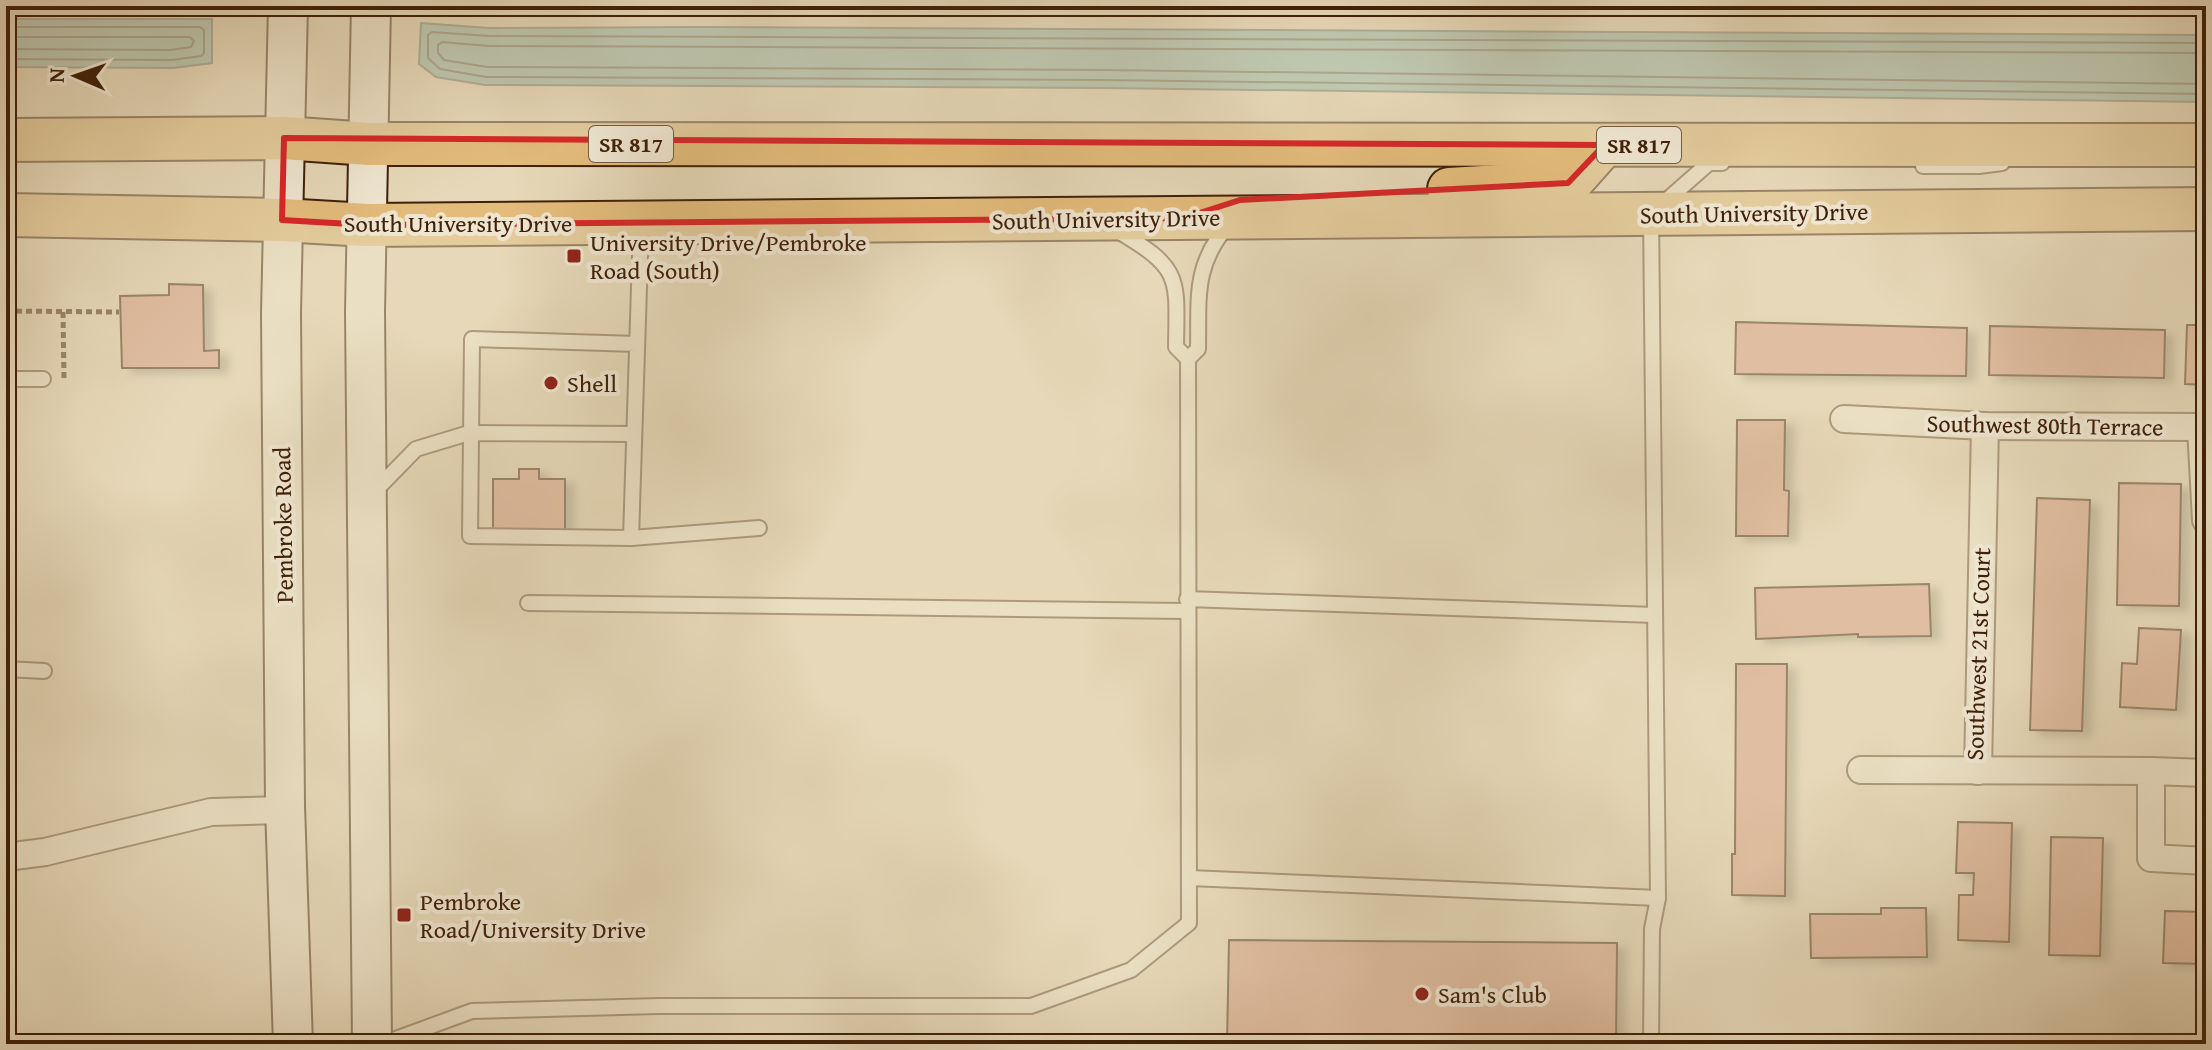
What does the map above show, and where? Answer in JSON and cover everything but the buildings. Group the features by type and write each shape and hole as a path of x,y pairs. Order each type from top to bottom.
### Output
{"main road":[{"name":"Pembroke Road","path":"288,6 282,220 286,810 293,1044"},
{"path":"371,6 367,499 372,1044"},
{"name":"SR 817","path":"6,140 284,138 369,144 2206,145"},
{"path":"1184,218 1222,201 1568,183 1604,145"},
{"name":"South University Drive","path":"6,215 282,220 367,225 2206,209"}],"street":[{"name":"Southwest 80th Terrace","path":"1844,419 1985,426 2201,427 2206,520"},
{"name":"Southwest 21st Court","path":"1861,770 1978,771 1985,426"},
{"path":"1978,771 2206,773"},
{"path":"2151,771 2151,858 2206,861"},
{"path":"6,857 45,852 211,812 286,810"}],"lane":[{"path":"1916,166 1979,166 2126,145"},
{"path":"1651,1044 1652,929 1658,898 1651,214 1709,163 1741,163"},
{"path":"382,1044 472,1011 659,1006 1031,1006 1131,970 1189,923 1188,359 1198,349 1200,288 1207,255 1234,218"},
{"path":"1100,219 1152,252 1172,275 1176,289 1176,347 1188,359"},
{"path":"631,538 641,223"},
{"path":"637,344 472,339 470,536 631,538 759,528"},
{"path":"6,379 43,379"},
{"path":"367,499 416,449 469,433 634,434"},
{"path":"528,603 1187,605 1655,615"},
{"path":"6,669 44,671"},
{"path":"1189,878 1658,898"}],"path":[{"path":"6,311 119,312"},
{"path":"63,312 64,379"}],"highlighted area":[{"path":"284,138 1604,145 1568,183 1240,200 1184,218 367,225 282,220"}],"water":[{"path":"6,19 212,19 212,63 173,68 6,67"},
{"path":"421,23 489,28 2206,35 2206,102 1104,88 485,85 436,77 419,64"}],"place":[{"name":"University Drive/Pembroke Road (South)","path":"574,256"},
{"name":"Shell","path":"551,383"},
{"name":"Pembroke Road/University Drive","path":"404,915"},
{"name":"Sam's Club","path":"1422,994"}]}
